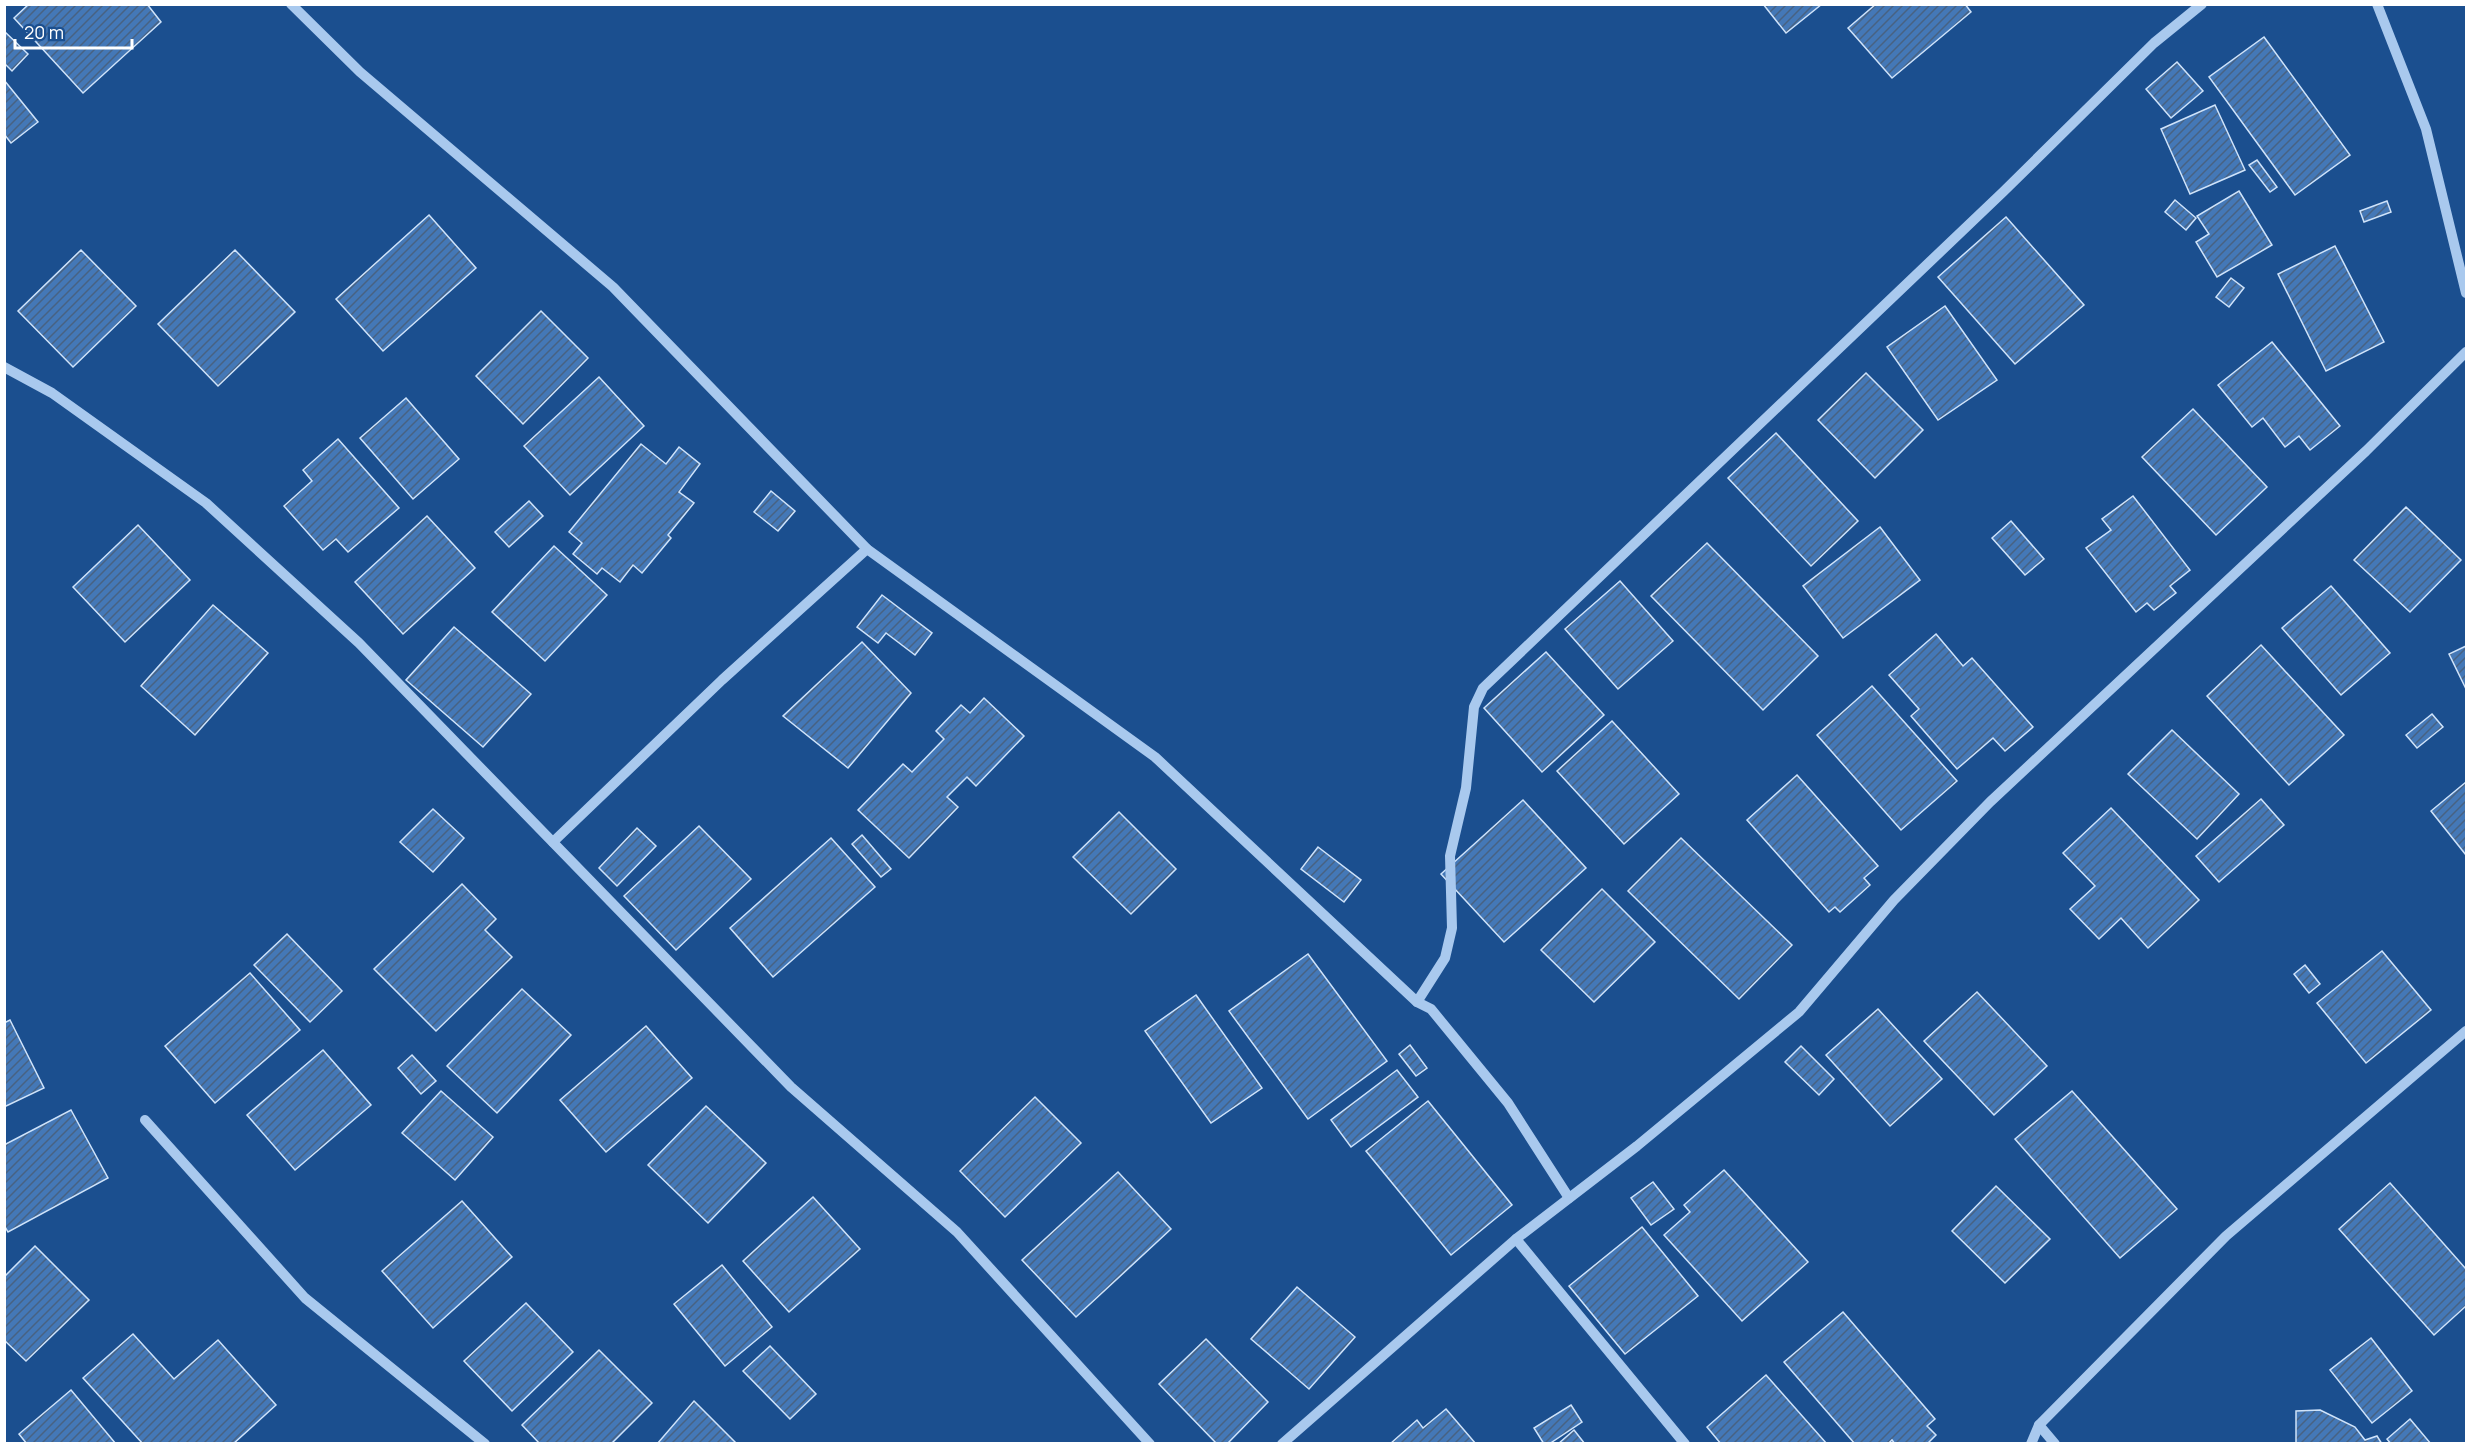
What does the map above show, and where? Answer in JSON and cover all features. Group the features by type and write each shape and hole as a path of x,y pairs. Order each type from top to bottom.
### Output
{"street":[{"path":"291,4 360,72 613,287 867,549 1155,757 1417,1002 1431,1009 1508,1103 1569,1198"},
{"path":"1417,1002 1445,957 1452,928 1450,856 1466,788 1474,706 1484,688 2003,192 2154,44 2202,4"},
{"path":"2377,4 2427,129 2466,293"},
{"path":"1282,1443 1516,1239 1637,1146 1799,1012 1894,900 1990,802 2366,451 2466,352"},
{"path":"4,367 52,393 206,503 359,643 791,1087 957,1232 1150,1443"},
{"path":"553,842 722,680 867,549"},
{"path":"2031,1443 2039,1425 2226,1236 2466,1031"},
{"path":"145,1120 305,1298 485,1443"},
{"path":"1516,1239 1685,1443"},
{"path":"2039,1425 2055,1443"}],"building":[{"path":"29,4 147,4 161,22 83,93 14,18"},
{"path":"1763,4 1822,4 1786,33"},
{"path":"1876,4 1965,4 1971,12 1892,78 1848,28"},
{"path":"4,31 28,54 12,71 4,63"},
{"path":"2264,37 2350,155 2295,195 2209,77"},
{"path":"2177,62 2203,91 2171,118 2146,89"},
{"path":"4,80 38,122 11,143 4,134"},
{"path":"2215,105 2245,170 2190,194 2161,129"},
{"path":"2257,160 2277,187 2270,192 2249,165"},
{"path":"2239,191 2272,245 2217,277 2196,242 2209,234 2197,216"},
{"path":"2175,200 2196,218 2186,230 2165,212"},
{"path":"2387,201 2391,212 2364,222 2360,211"},
{"path":"429,215 476,268 383,351 336,299"},
{"path":"2006,217 2084,305 2015,364 1938,277"},
{"path":"2335,246 2384,342 2326,371 2278,274"},
{"path":"81,250 136,306 73,367 18,311"},
{"path":"235,250 295,312 218,386 158,324"},
{"path":"2231,278 2244,288 2229,307 2216,297"},
{"path":"1945,306 1997,380 1938,420 1887,347"},
{"path":"541,311 588,358 523,424 476,376"},
{"path":"2272,342 2340,426 2310,450 2299,436 2285,447 2263,418 2252,427 2218,385"},
{"path":"1866,373 1923,430 1875,478 1818,420"},
{"path":"599,377 644,426 570,495 524,446"},
{"path":"406,398 459,459 413,499 360,438"},
{"path":"2193,409 2267,487 2216,535 2142,457"},
{"path":"1776,433 1858,521 1811,566 1728,478"},
{"path":"338,439 399,508 348,552 336,539 323,550 284,506 312,481 303,470"},
{"path":"641,444 666,464 679,447 700,464 679,492 694,503 668,535 671,538 642,573 633,565 620,582 602,568 597,574 573,554 582,543 569,532"},
{"path":"771,491 795,511 778,531 754,512"},
{"path":"2133,496 2190,570 2170,586 2176,593 2154,610 2147,603 2136,612 2086,548 2111,530 2102,519"},
{"path":"529,501 543,516 509,547 495,532"},
{"path":"2406,507 2461,560 2410,612 2354,560"},
{"path":"427,516 475,568 403,634 355,582"},
{"path":"2011,521 2044,559 2025,575 1992,538"},
{"path":"138,525 190,580 125,642 73,587"},
{"path":"1880,527 1920,580 1843,638 1803,586"},
{"path":"1707,543 1818,656 1763,710 1651,596"},
{"path":"554,546 607,595 545,661 492,612"},
{"path":"1620,581 1673,641 1618,689 1565,629"},
{"path":"2331,586 2390,653 2341,695 2282,628"},
{"path":"882,595 932,633 915,655 886,633 878,643 857,627"},
{"path":"213,605 268,653 195,735 141,686"},
{"path":"454,627 531,694 483,747 406,680"},
{"path":"1936,634 1963,666 1972,658 2033,727 2005,751 1993,738 1957,769 1911,716 1919,709 1889,675"},
{"path":"862,642 911,693 848,768 783,716"},
{"path":"2261,645 2344,735 2289,785 2207,696"},
{"path":"2466,646 2466,689 2449,654"},
{"path":"1546,652 1604,715 1542,772 1484,708"},
{"path":"1872,686 1957,781 1901,830 1817,735"},
{"path":"984,698 1024,736 976,786 967,777 947,797 958,807 909,858 858,810 903,764 912,772 944,739 936,731 961,705 970,713"},
{"path":"2432,714 2443,727 2417,748 2406,735"},
{"path":"1612,721 1679,794 1624,844 1557,771"},
{"path":"2172,730 2239,794 2197,839 2128,774"},
{"path":"1797,775 1878,866 1864,878 1870,885 1840,912 1835,907 1829,912 1747,820"},
{"path":"2466,782 2466,855 2431,811"},
{"path":"2261,799 2284,825 2219,882 2196,856"},
{"path":"1523,800 1586,868 1504,942 1441,874"},
{"path":"2111,808 2199,900 2148,948 2121,918 2099,939 2070,909 2095,886 2063,853"},
{"path":"433,809 464,838 433,872 400,842"},
{"path":"1119,812 1176,869 1131,914 1073,857"},
{"path":"699,826 751,879 676,950 624,896"},
{"path":"637,828 656,846 617,886 599,868"},
{"path":"862,835 891,869 881,877 852,844"},
{"path":"831,838 875,887 773,977 730,928"},
{"path":"1681,838 1792,945 1739,999 1628,891"},
{"path":"1318,847 1361,880 1344,902 1301,869"},
{"path":"462,884 496,919 485,930 512,957 436,1031 374,969"},
{"path":"1602,889 1655,942 1594,1002 1541,950"},
{"path":"287,934 342,991 310,1022 254,965"},
{"path":"2382,951 2431,1010 2366,1063 2317,1003"},
{"path":"1308,954 1387,1061 1308,1119 1229,1011"},
{"path":"2305,965 2320,984 2309,993 2294,974"},
{"path":"250,973 300,1030 215,1103 165,1046"},
{"path":"522,989 571,1035 497,1113 447,1066"},
{"path":"1977,992 2047,1066 1994,1115 1924,1041"},
{"path":"1196,995 1262,1088 1211,1123 1145,1031"},
{"path":"1878,1009 1942,1079 1890,1126 1826,1055"},
{"path":"10,1020 44,1088 4,1107 4,1023"},
{"path":"646,1026 692,1078 606,1152 560,1100"},
{"path":"1410,1045 1427,1068 1416,1076 1399,1054"},
{"path":"1801,1046 1834,1079 1819,1095 1785,1062"},
{"path":"323,1050 371,1105 295,1170 247,1115"},
{"path":"412,1055 436,1081 421,1094 398,1068"},
{"path":"1397,1070 1418,1097 1351,1147 1331,1120"},
{"path":"441,1091 493,1137 455,1180 402,1133"},
{"path":"2072,1091 2177,1209 2120,1258 2015,1139"},
{"path":"1035,1097 1081,1143 1005,1217 960,1171"},
{"path":"1428,1101 1512,1205 1451,1255 1366,1151"},
{"path":"706,1106 766,1163 708,1223 648,1165"},
{"path":"71,1110 108,1178 8,1232 4,1225 4,1145"},
{"path":"1724,1170 1808,1262 1742,1321 1664,1235 1690,1212 1684,1205"},
{"path":"1118,1172 1171,1229 1076,1317 1022,1260"},
{"path":"1653,1182 1674,1209 1651,1225 1631,1198"},
{"path":"2390,1183 2466,1269 2466,1306 2434,1335 2339,1229"},
{"path":"1996,1186 2050,1239 2005,1283 1952,1231"},
{"path":"813,1197 860,1249 789,1312 743,1261"},
{"path":"462,1201 512,1257 433,1328 382,1271"},
{"path":"1642,1227 1698,1296 1625,1354 1569,1286"},
{"path":"35,1246 89,1300 26,1361 4,1340 4,1277"},
{"path":"722,1265 772,1327 725,1366 674,1304"},
{"path":"1297,1287 1355,1337 1309,1389 1251,1339"},
{"path":"526,1303 573,1352 512,1411 464,1361"},
{"path":"1843,1312 1935,1419 1927,1426 1936,1435 1927,1444 1895,1444 1892,1440 1888,1444 1855,1444 1784,1362"},
{"path":"133,1334 174,1379 218,1340 276,1405 233,1444 143,1444 83,1378"},
{"path":"2371,1338 2412,1391 2372,1423 2330,1370"},
{"path":"1206,1339 1268,1402 1227,1444 1217,1444 1159,1384"},
{"path":"770,1346 816,1394 790,1419 743,1371"},
{"path":"599,1350 652,1403 611,1444 540,1444 522,1425"},
{"path":"1766,1375 1827,1444 1721,1444 1707,1427"},
{"path":"71,1390 116,1444 27,1444 19,1434"},
{"path":"694,1401 737,1444 657,1444"},
{"path":"1571,1405 1582,1422 1549,1444 1544,1444 1534,1428"},
{"path":"1446,1409 1476,1444 1390,1444 1417,1420 1423,1428"},
{"path":"2320,1410 2355,1427 2365,1440 2377,1436 2382,1444 2296,1444 2296,1411"},
{"path":"2410,1419 2431,1444 2391,1444 2387,1439"},
{"path":"1574,1430 1585,1444 1558,1444"}]}
